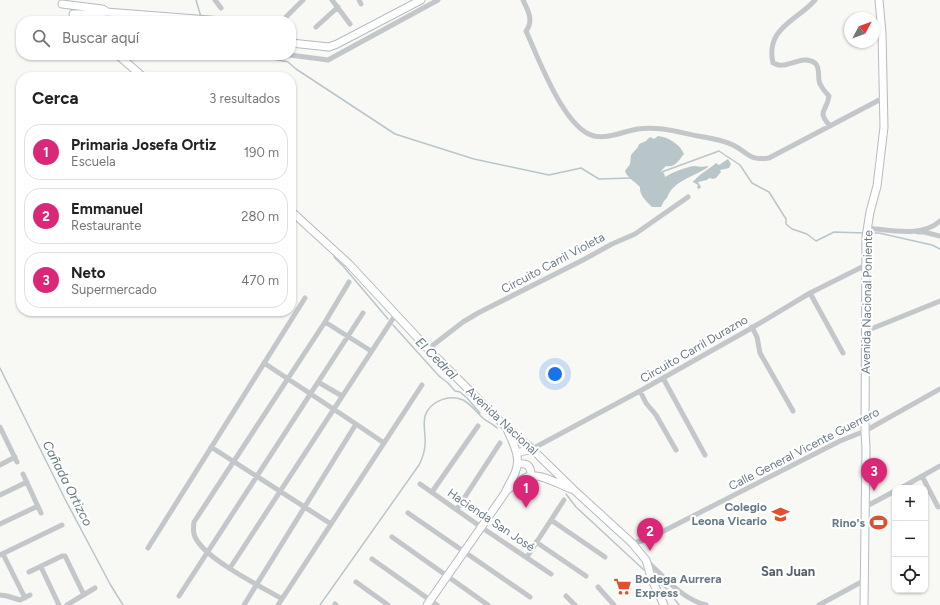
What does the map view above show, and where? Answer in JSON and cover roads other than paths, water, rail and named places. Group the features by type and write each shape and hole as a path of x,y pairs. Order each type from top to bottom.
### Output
{"main road":[{"path":"296,44 329,47 421,0"},
{"name":"Avenida Nacional Poniente","path":"864,605 866,507 866,237 877,186 884,127 882,33 879,0"},
{"path":"59,2 102,9 106,12"},
{"path":"59,2 74,14 97,14 106,12 158,16"},
{"path":"102,16 106,12"},
{"path":"124,60 137,72"},
{"name":"Avenida Nacional","path":"296,216 349,264 428,349 506,427 532,448 574,490 632,543 646,560 652,580 664,605"},
{"path":"429,603 505,493 509,482 515,475 518,464 517,453 506,427"},
{"path":"517,453 532,448"},
{"path":"541,477 547,463"},
{"path":"518,464 525,464 530,467 531,475"},
{"path":"505,493 520,481 531,475 541,477 574,490"}],"street":[{"path":"215,0 221,8"},
{"path":"287,16 303,0"},
{"path":"332,0 350,24"},
{"path":"296,56 328,60 438,0"},
{"path":"523,0 531,16 529,28 526,31 550,86 579,128 587,134 594,136 603,137 638,129 667,129 722,141 734,146 754,159 769,158 883,98"},
{"path":"815,0 808,8 786,22 772,45 772,56 773,63 783,66 795,61 815,63 818,67 819,83 829,96 828,103 823,112 823,118 830,126"},
{"path":"316,28 338,8"},
{"name":"Circuito Carril Violeta","path":"428,349 478,313 612,244 635,234 688,197"},
{"path":"915,232 933,226 940,221"},
{"path":"867,228 924,232 940,236"},
{"name":"Circuito Carril Durazno","path":"532,448 640,391 810,293 866,265"},
{"path":"282,599 207,553 197,542 192,531 194,522 325,322 349,282"},
{"path":"810,293 843,353"},
{"path":"296,312 305,298"},
{"path":"866,331 940,300"},
{"path":"179,596 363,313"},
{"path":"230,568 396,314"},
{"path":"148,548 294,316"},
{"path":"325,322 371,351"},
{"path":"752,327 757,337 760,354 793,411"},
{"path":"264,363 384,443"},
{"path":"663,378 705,454"},
{"path":"318,382 342,396"},
{"path":"278,605 422,385"},
{"name":"Calle General Vicente Guerrero","path":"632,543 646,540 840,441 865,431 940,389"},
{"path":"640,391 676,450"},
{"path":"244,605 356,424"},
{"path":"432,492 478,426"},
{"path":"0,427 2,434 16,460 0,464"},
{"path":"457,509 500,443"},
{"path":"211,447 332,524"},
{"path":"906,485 940,466"},
{"path":"23,474 41,513"},
{"path":"922,476 938,507"},
{"path":"0,495 27,482"},
{"name":"Hacienda San José","path":"420,484 551,574"},
{"path":"866,507 892,493"},
{"path":"527,557 564,500"},
{"path":"0,524 38,506"},
{"path":"408,513 530,597"},
{"path":"551,520 605,557"},
{"path":"0,595 20,600 28,596 2,554 62,525"},
{"path":"392,537 488,605"},
{"path":"536,542 586,576"},
{"path":"29,572 62,556 65,556 84,595"},
{"path":"372,559 429,603 437,605"},
{"path":"646,560 684,595 692,601 706,605"},
{"path":"41,567 59,605"},
{"path":"818,605 865,580"},
{"path":"356,582 388,605"},
{"path":"598,587 614,605"},
{"path":"67,605 95,588"},
{"path":"566,596 574,605"}],"waterway":[{"path":"196,0 201,16"},
{"path":"278,60 288,62 296,69 395,134 474,159 549,175 581,168 599,179 632,178"},
{"path":"659,173 719,151 740,165 752,183 769,192 786,219 786,224 792,229 807,234 816,241 834,232 864,233"},
{"path":"870,233 879,233 932,245 940,249"},
{"name":"El Cedral","path":"334,257 388,319"},
{"name":"El Cedral","path":"393,325 439,376 455,391 460,392 467,398 480,413"},
{"name":"Cañada Ortizco","path":"0,368 65,499 110,584 123,605"},
{"path":"320,605 419,465 425,445 425,416 431,406 446,398 458,398 466,402 484,419 497,428"},
{"path":"566,494 576,507 644,570"},
{"path":"662,585 667,589 679,605"}],"place":[{"name":"Neto","path":"874,491"},
{"name":"Primaria Josefa Ortiz","path":"526,508"},
{"name":"Colegio Leona Vicario","path":"780,514"},
{"name":"Rino's","path":"878,523"},
{"name":"Emmanuel","path":"650,551"},
{"name":"Bodega Aurrera Express","path":"622,586"}],"district":[{"name":"San Juan","path":"788,571"}]}
